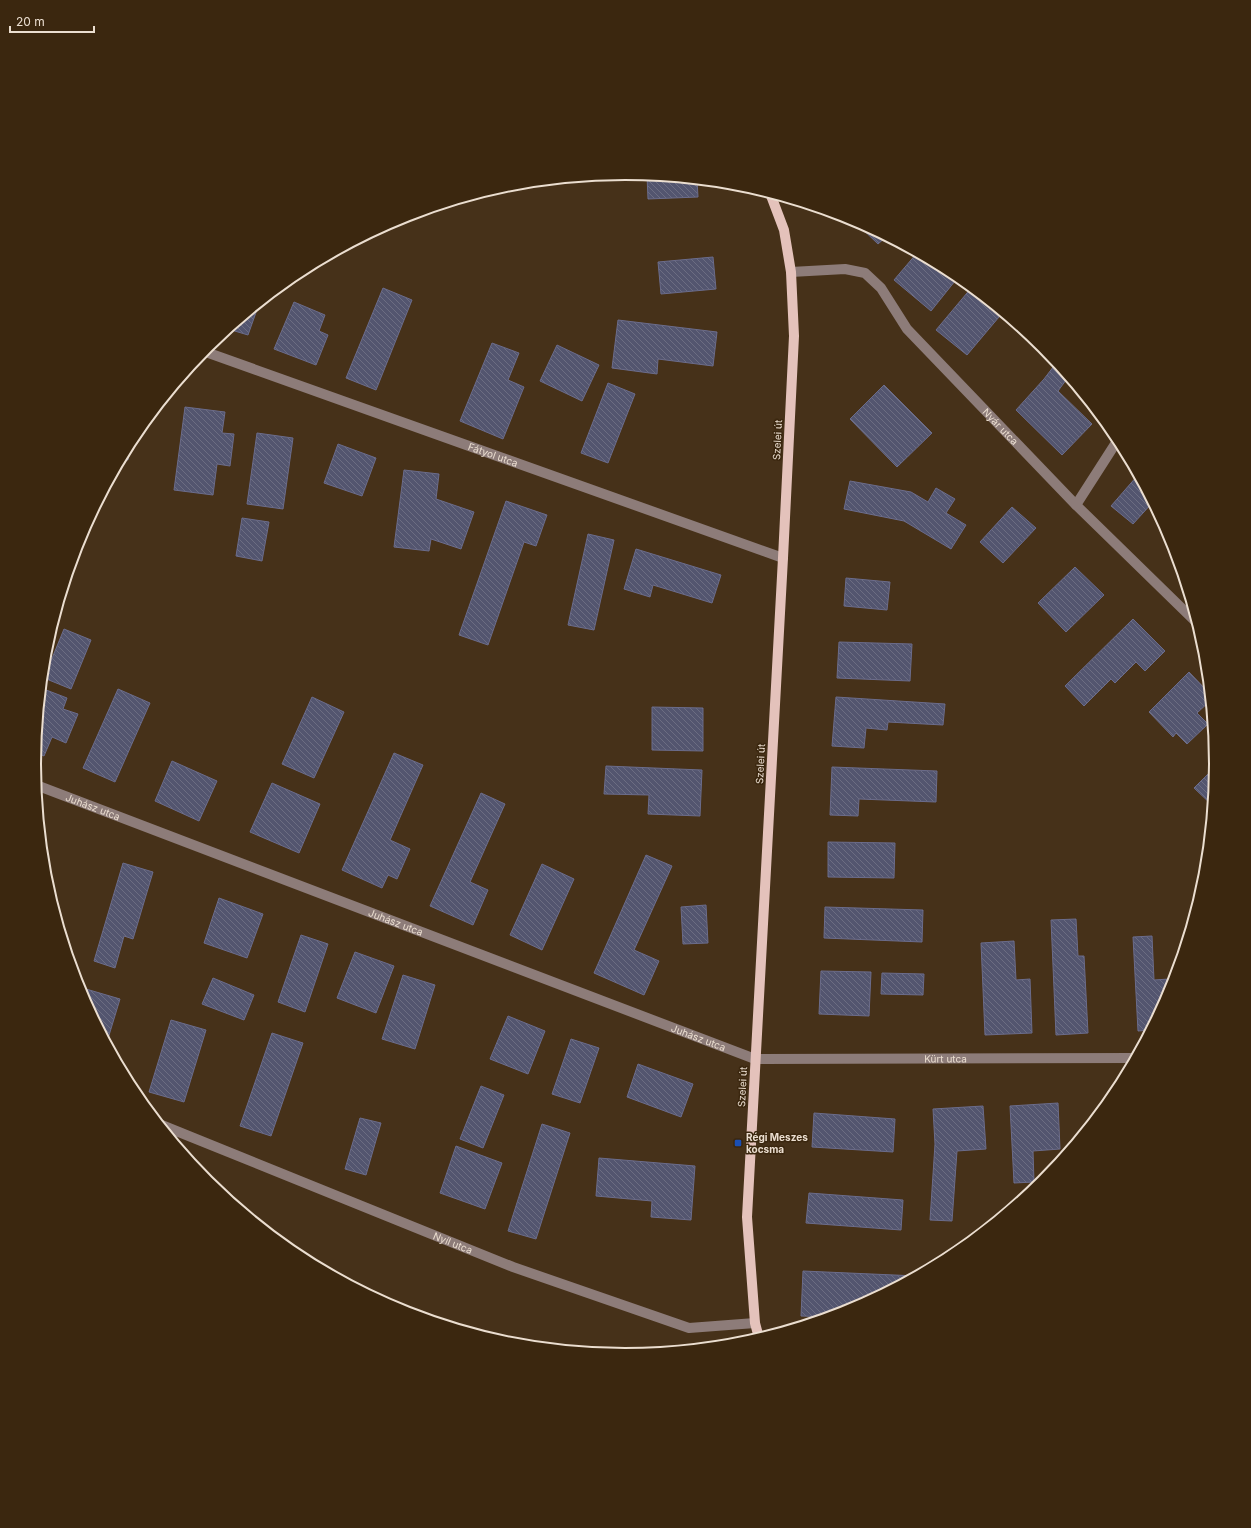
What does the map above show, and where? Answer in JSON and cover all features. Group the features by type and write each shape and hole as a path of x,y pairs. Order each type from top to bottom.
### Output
{"main road":[{"name":"Szelei út","path":"758,1333 755,1323 747,1217 794,336 791,272 784,230 772,198"}],"street":[{"name":"Nyár utca","path":"791,272 845,269 865,273 881,288 907,329 1076,505 1191,617"},
{"name":"Fátyol utca","path":"210,353 783,558"},
{"path":"1076,505 1115,445"},
{"name":"Juhász utca","path":"42,787 755,1059"},
{"name":"Kürt utca","path":"755,1059 1131,1058"},
{"name":"Nyíl utca","path":"168,1128 513,1267 689,1328 755,1323"}],"building":[{"path":"647,181 697,185 698,197 648,199"},
{"path":"865,231 883,240 878,244"},
{"path":"914,256 955,281 931,311 894,280"},
{"path":"713,257 716,289 661,294 658,262"},
{"path":"383,288 412,300 376,390 346,378"},
{"path":"969,291 990,308 989,309 999,317 967,355 936,330"},
{"path":"294,302 325,315 319,331 328,335 316,365 274,349"},
{"path":"256,311 248,335 234,331"},
{"path":"618,320 717,332 713,366 658,359 657,374 612,368"},
{"path":"492,343 519,353 508,380 524,387 503,439 460,421"},
{"path":"557,345 599,365 582,401 540,381"},
{"path":"1053,367 1066,380 1058,391 1092,424 1062,455 1016,410"},
{"path":"608,383 635,394 608,463 581,453"},
{"path":"884,385 932,433 897,467 850,419"},
{"path":"185,407 225,412 222,433 234,434 230,466 217,464 213,495 174,490"},
{"path":"257,433 293,438 283,509 247,504"},
{"path":"338,444 376,458 362,496 324,483"},
{"path":"404,470 439,474 436,499 474,512 461,549 431,539 429,551 394,547"},
{"path":"1135,478 1150,505 1133,524 1111,506"},
{"path":"850,481 911,492 928,502 936,488 955,499 946,513 966,525 951,549 904,521 844,509"},
{"path":"506,501 547,515 536,546 524,542 488,645 459,635"},
{"path":"1012,507 1036,528 1003,563 980,542"},
{"path":"242,518 269,522 262,561 236,556"},
{"path":"588,534 614,540 594,630 568,625"},
{"path":"636,549 721,575 712,603 653,585 650,597 624,589"},
{"path":"1075,567 1104,595 1066,632 1038,603"},
{"path":"846,578 890,582 887,610 844,606"},
{"path":"1133,619 1165,651 1145,671 1136,662 1115,683 1111,679 1084,706 1065,686"},
{"path":"64,629 91,640 71,689 47,679 50,664"},
{"path":"839,642 912,644 910,681 837,678"},
{"path":"1189,672 1205,689 1207,704 1197,713 1208,724 1187,744 1176,733 1173,737 1149,712"},
{"path":"118,689 150,703 115,782 83,768"},
{"path":"46,690 67,698 63,709 78,714 66,743 52,737 44,756 41,755 42,726"},
{"path":"312,697 344,712 314,778 282,764"},
{"path":"836,697 945,704 943,725 888,722 887,730 866,728 864,748 832,746"},
{"path":"652,707 703,708 703,751 652,750"},
{"path":"394,753 423,765 390,840 410,849 397,879 388,875 382,888 342,870"},
{"path":"172,761 217,781 199,821 155,801"},
{"path":"606,766 702,770 700,816 648,814 649,795 604,794"},
{"path":"832,767 937,771 936,802 859,799 858,816 830,815"},
{"path":"1210,772 1209,802 1194,788"},
{"path":"272,783 320,804 299,853 250,832"},
{"path":"481,793 505,804 470,882 488,890 473,925 430,906"},
{"path":"828,842 895,843 894,878 828,877"},
{"path":"646,855 672,866 634,950 659,961 644,995 594,973"},
{"path":"123,863 153,872 133,939 124,936 115,968 94,961"},
{"path":"542,864 574,879 542,950 510,935"},
{"path":"219,898 263,914 247,958 204,943"},
{"path":"706,905 708,943 683,944 681,907"},
{"path":"825,907 923,910 922,942 824,938"},
{"path":"1076,919 1078,956 1084,956 1088,1033 1056,1035 1051,920"},
{"path":"301,935 328,944 305,1012 278,1002"},
{"path":"1152,936 1154,980 1169,979 1146,1030 1138,1031 1133,937"},
{"path":"1014,941 1016,980 1030,979 1032,1033 985,1035 981,943"},
{"path":"355,952 394,966 376,1013 337,998"},
{"path":"821,971 871,972 869,1016 819,1014"},
{"path":"882,973 924,974 923,995 881,994"},
{"path":"403,975 435,985 415,1049 382,1039"},
{"path":"213,978 254,995 244,1020 202,1004"},
{"path":"86,990 120,999 109,1037 101,1023"},
{"path":"508,1016 545,1031 528,1074 490,1059"},
{"path":"171,1020 206,1030 184,1102 149,1092"},
{"path":"272,1033 303,1043 271,1136 240,1126"},
{"path":"571,1039 599,1048 580,1103 552,1094"},
{"path":"638,1064 693,1084 681,1117 627,1097"},
{"path":"481,1086 504,1095 483,1148 460,1139"},
{"path":"1058,1103 1060,1149 1033,1151 1034,1182 1014,1183 1010,1106"},
{"path":"983,1106 986,1149 957,1151 952,1221 930,1220 935,1144 933,1109"},
{"path":"814,1113 895,1119 893,1152 812,1147"},
{"path":"360,1118 381,1123 366,1175 345,1169"},
{"path":"542,1124 570,1133 536,1239 508,1231"},
{"path":"456,1146 502,1163 485,1209 440,1193"},
{"path":"599,1158 695,1166 691,1220 651,1217 652,1201 596,1196"},
{"path":"809,1193 903,1200 901,1230 806,1223"},
{"path":"803,1271 907,1276 849,1304 814,1316 801,1316"}],"place":[{"name":"Régi Meszes kocsma","path":"738,1143"}]}
